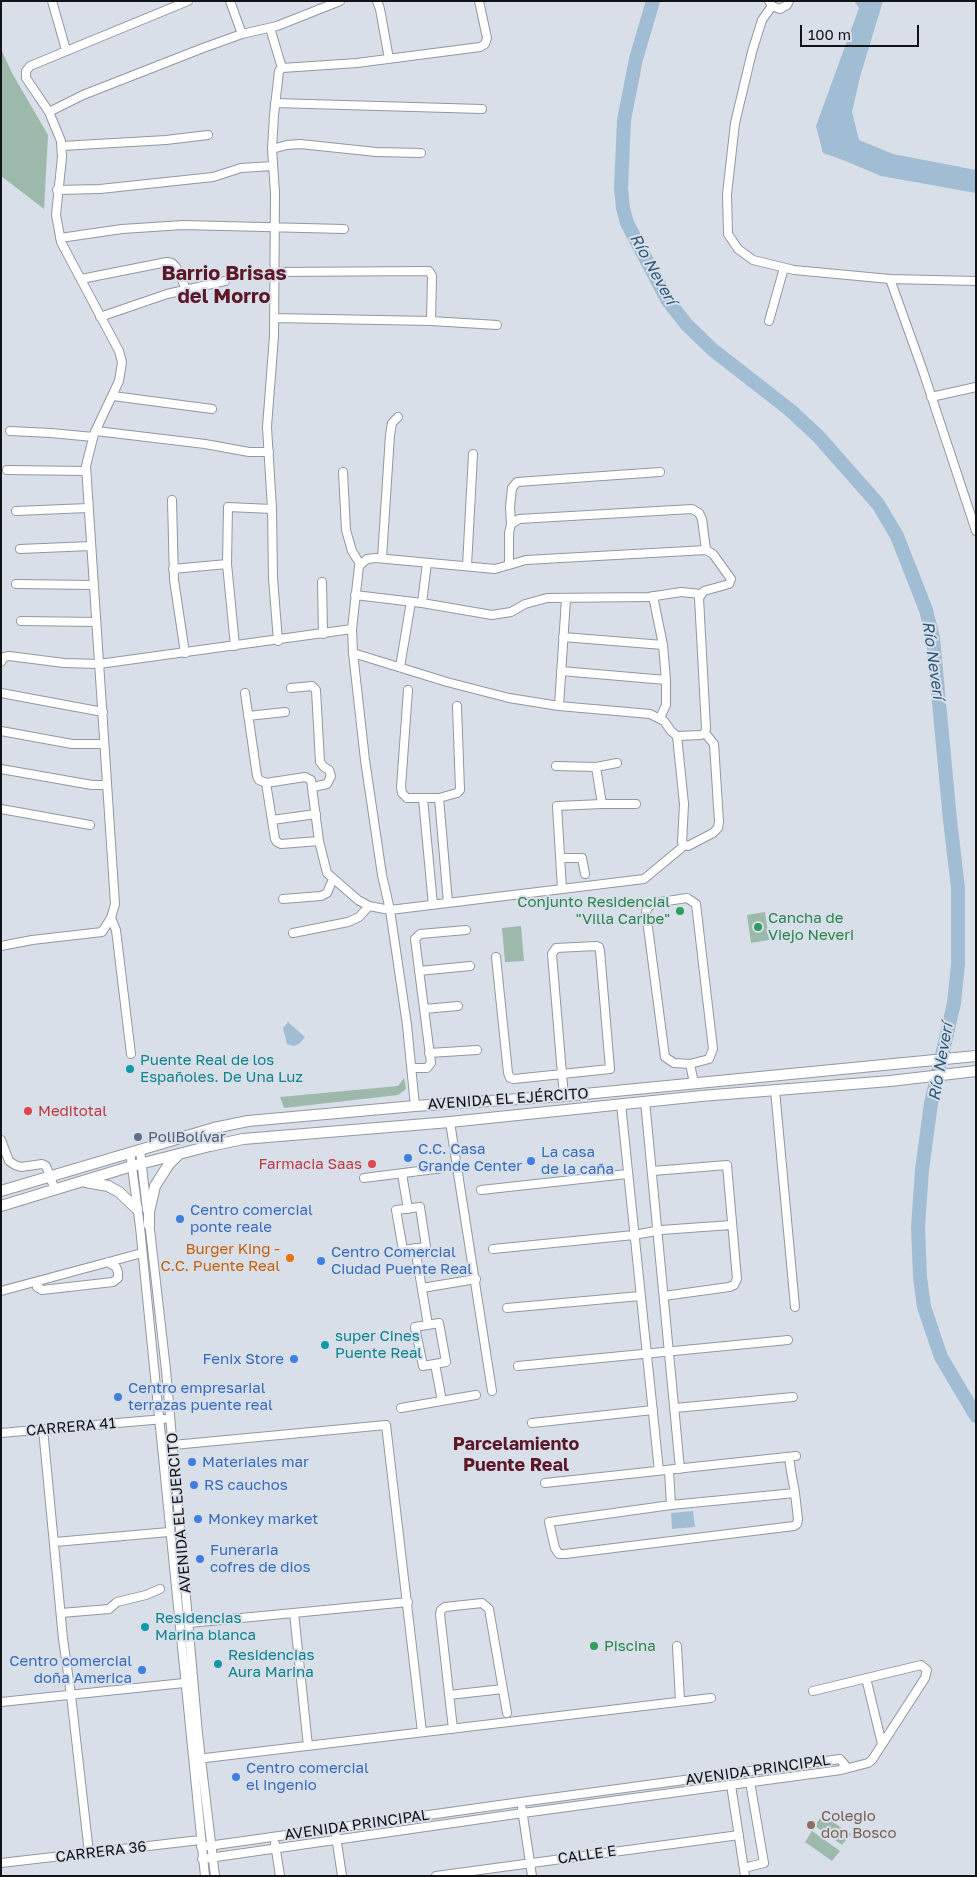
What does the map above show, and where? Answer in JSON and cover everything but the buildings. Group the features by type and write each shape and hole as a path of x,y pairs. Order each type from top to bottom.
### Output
{"street":[{"path":"52,1 66,50"},
{"path":"131,1054 116,930 112,918 115,896 86,471 87,458 94,434 113,396 121,375 122,362 119,351 60,238 56,214 62,146 49,112 26,78 26,71 30,66 66,50 188,1"},
{"path":"230,1 242,34"},
{"path":"49,112 83,96 242,34 270,28 340,1"},
{"path":"377,1 389,59"},
{"path":"282,68 389,59 483,46 487,38 478,1"},
{"path":"789,1 784,8 776,8 771,4 762,20 752,52 735,123 727,194 728,234 738,249 753,260 784,268 890,280 976,281"},
{"path":"270,28 282,68 278,77 272,149 274,318 267,427 272,509 273,578 278,641"},
{"path":"275,103 482,109"},
{"path":"62,146 166,140 208,135"},
{"path":"272,149 300,144 376,152 422,153"},
{"path":"57,190 100,189 213,177 241,168 273,166"},
{"path":"60,238 122,229 183,225 344,229"},
{"path":"81,279 166,262 172,263 176,267 186,289"},
{"path":"769,321 784,268"},
{"path":"274,272 429,271 432,276 430,321"},
{"path":"890,280 932,397 976,531"},
{"path":"100,317 186,289 225,281"},
{"path":"274,318 430,321 497,325"},
{"path":"932,397 976,387"},
{"path":"113,396 212,409"},
{"path":"382,558 390,434 392,423 398,417"},
{"path":"10,431 94,434 206,444 249,452 269,452"},
{"path":"467,566 473,454"},
{"path":"7,470 86,471"},
{"path":"343,472 346,530 352,551 360,564"},
{"path":"509,565 510,507 512,488 517,482 660,472"},
{"path":"172,500 173,569 176,602 185,652"},
{"path":"235,646 227,564 228,507 272,509"},
{"path":"16,511 88,508"},
{"path":"511,524 519,519 692,509 699,513 702,519 706,550"},
{"path":"20,549 91,546"},
{"path":"245,693 259,780 266,783 306,777 311,780 319,840 327,873 358,900 369,906 390,910 644,879 685,845 696,844 713,833 719,825 714,744 705,733 698,608 701,594 707,590 729,584 732,580 715,557 706,550 526,560 495,569 382,558 367,559 360,564 357,570 352,629 354,653 365,760 382,874 390,910 412,1068 415,1106"},
{"path":"422,603 427,563"},
{"path":"173,569 227,564"},
{"path":"322,582 323,634"},
{"path":"16,584 93,585"},
{"path":"355,595 422,603 492,615 511,612 539,599 653,596 681,592 701,594"},
{"path":"653,596 663,645 666,680 666,705 660,718"},
{"path":"559,706 566,599"},
{"path":"400,667 411,602"},
{"path":"21,621 96,622"},
{"path":"1,662 4,657 9,656 64,663 99,664 278,641 352,629"},
{"path":"564,637 663,645"},
{"path":"354,653 447,682 509,698 559,706 645,713 660,718 678,736 684,804 682,843 685,845"},
{"path":"561,670 666,680"},
{"path":"291,688 312,686 316,690 320,762 324,768 329,770 331,776 327,784 313,787"},
{"path":"408,690 401,787 402,793 407,798 439,798 457,793 460,790 456,706"},
{"path":"1,693 103,712"},
{"path":"248,716 286,712"},
{"path":"1,731 72,744 104,744"},
{"path":"678,736 701,735 705,733"},
{"path":"556,766 596,767 617,764"},
{"path":"596,767 602,804"},
{"path":"1,770 92,785 106,785"},
{"path":"266,783 275,839 280,844 319,840"},
{"path":"439,798 448,903"},
{"path":"423,799 433,905"},
{"path":"562,889 557,806 636,804"},
{"path":"1,809 90,825"},
{"path":"272,820 316,814"},
{"path":"560,858 582,858 585,874"},
{"path":"283,900 321,896 326,893 332,878"},
{"path":"687,898 696,904 713,1049 709,1059 690,1064 674,1063 664,1057 646,912 648,907 654,903 687,898"},
{"path":"293,933 348,922 359,917 369,906"},
{"path":"1,946 32,940 102,932 112,918"},
{"path":"412,1068 430,1066 417,935 466,930"},
{"path":"496,957 508,1073 510,1078 514,1079 562,1074 610,1069 599,947 556,948 552,954 562,1074 564,1096"},
{"path":"419,970 470,966"},
{"path":"424,1009 458,1006"},
{"path":"430,1053 477,1050"},
{"name":"AVENIDA EL EJÉRCITO","path":"1,1191 214,1128 248,1121 415,1106 564,1096 784,1074 890,1066 976,1056"},
{"path":"690,1064 694,1084"},
{"name":"AVENIDA EL EJÉRCITO","path":"1,1206 137,1165 243,1139 450,1122 645,1101 890,1081 976,1071"},
{"path":"775,1090 795,1307"},
{"path":"645,1101 680,1469"},
{"path":"621,1104 659,1471"},
{"path":"450,1122 492,1391"},
{"path":"1,1140 9,1161 21,1166 42,1164 46,1166 55,1190"},
{"path":"161,1144 155,1149 154,1153 162,1159"},
{"name":"AVENIDA EL EJERCITO","path":"135,1151 149,1225 160,1308 201,1759 215,1876"},
{"path":"149,1225 151,1199 155,1186 169,1164 178,1155"},
{"name":"AVENIDA EL EJERCITO","path":"137,1165 137,1209 200,1844 205,1876"},
{"path":"653,1172 727,1166 737,1279 734,1285 729,1288 664,1296"},
{"path":"364,1178 443,1168"},
{"path":"402,1174 408,1209"},
{"path":"481,1190 627,1174"},
{"path":"83,1182 108,1186 119,1192 137,1209"},
{"path":"420,1207 426,1247 415,1248 403,1250 396,1210 420,1207"},
{"path":"494,1250 658,1231 731,1225"},
{"path":"415,1248 428,1325"},
{"path":"1,1291 142,1253"},
{"path":"39,1281 37,1287 42,1290 113,1282 118,1278 118,1269 108,1262"},
{"path":"422,1288 476,1279"},
{"path":"507,1308 640,1296"},
{"path":"439,1323 446,1362 423,1366 415,1327 428,1325 439,1323"},
{"path":"518,1366 788,1340"},
{"path":"435,1364 442,1401"},
{"path":"401,1408 476,1395"},
{"path":"675,1408 793,1397"},
{"path":"532,1423 653,1410"},
{"name":"CARRERA 41","path":"1,1433 170,1418"},
{"path":"173,1445 386,1425 422,1732"},
{"path":"43,1429 61,1613 89,1853"},
{"path":"545,1484 792,1457 798,1519 797,1524 794,1526 559,1554 555,1548 549,1522 671,1505 795,1493"},
{"path":"669,1470 671,1505"},
{"path":"55,1542 169,1532"},
{"path":"61,1613 109,1609 117,1602 146,1595 160,1589"},
{"path":"189,1623 408,1602"},
{"path":"453,1729 440,1614 441,1610 445,1607 482,1603 489,1609 507,1713"},
{"path":"294,1613 308,1746"},
{"path":"677,1646 680,1701"},
{"path":"813,1691 920,1665 927,1670 924,1678 868,1764 841,1770"},
{"path":"866,1678 882,1744"},
{"path":"1,1702 184,1683"},
{"path":"449,1695 503,1689"},
{"path":"192,1760 710,1698"},
{"name":"AVENIDA PRINCIPAL","path":"200,1844 211,1846 840,1759 845,1765 841,1770 202,1859"},
{"path":"731,1785 745,1872 764,1864 750,1782"},
{"path":"522,1802 532,1876"},
{"path":"335,1829 342,1876"},
{"name":"CALLE E","path":"436,1876 738,1835"},
{"path":"274,1837 280,1876"},
{"name":"CARRERA 36","path":"1,1863 89,1853 200,1844"}],"green space":[{"path":"1,49 12,73 48,135 44,209 1,176"},
{"name":"Cancha de Viejo Neveri","path":"765,912 769,940 751,943 747,915"},
{"path":"521,926 524,961 505,962 502,928"},
{"path":"404,1078 406,1089 398,1095 284,1108 280,1097 398,1086"},
{"path":"822,1815 851,1834 842,1845 815,1826"},
{"path":"812,1831 840,1851 832,1861 805,1842"}],"water":[{"path":"854,1 883,1 860,77 852,112 859,140 893,154 976,170 976,193 881,176 823,153 816,126 859,8"},
{"path":"288,1022 305,1037 299,1044 294,1046 287,1044 283,1028"},
{"path":"693,1511 695,1527 672,1529 671,1513"}],"waterway":[{"name":"Río Neverí","path":"653,1 636,59 624,120 621,188 627,223 668,301 687,325 713,350 790,410 818,436 878,504 897,536 926,610 933,638 958,888 958,964 954,1003 931,1103 922,1170 918,1227 920,1277 924,1307 941,1357 976,1416"}],"place":[{"name":"Conjunto Residencial \"Villa Caribe\"","path":"680,911"},
{"name":"Cancha de Viejo Neveri","path":"758,927"},
{"name":"Puente Real de los Españoles. De Una Luz","path":"130,1069"},
{"name":"Meditotal","path":"28,1111"},
{"name":"PoliBolívar","path":"138,1137"},
{"name":"C.C. Casa Grande Center","path":"408,1158"},
{"name":"La casa de la caña","path":"531,1161"},
{"name":"Farmacia Saas","path":"372,1164"},
{"name":"Centro comercial ponte reale","path":"180,1219"},
{"name":"Burger King - C.C. Puente Real","path":"290,1258"},
{"name":"Centro Comercial Ciudad Puente Real","path":"321,1261"},
{"name":"super Cines Puente Real","path":"325,1345"},
{"name":"Fenix Store","path":"294,1359"},
{"name":"Centro empresarial terrazas puente real","path":"118,1397"},
{"name":"Materiales mar","path":"192,1462"},
{"name":"RS cauchos","path":"194,1485"},
{"name":"Monkey market","path":"198,1519"},
{"name":"Funeraria cofres de dios","path":"200,1559"},
{"name":"Residencias Marina blanca","path":"145,1627"},
{"name":"Piscina","path":"594,1646"},
{"name":"Residencias Aura Marina","path":"218,1664"},
{"name":"Centro comercial doña America","path":"142,1670"},
{"name":"Centro comercial el ingenio","path":"236,1777"},
{"name":"Colegio don Bosco","path":"811,1825"}],"district":[{"name":"Barrio Brisas del Morro","path":"224,286"},
{"name":"Parcelamiento Puente Real","path":"516,1454"}]}
